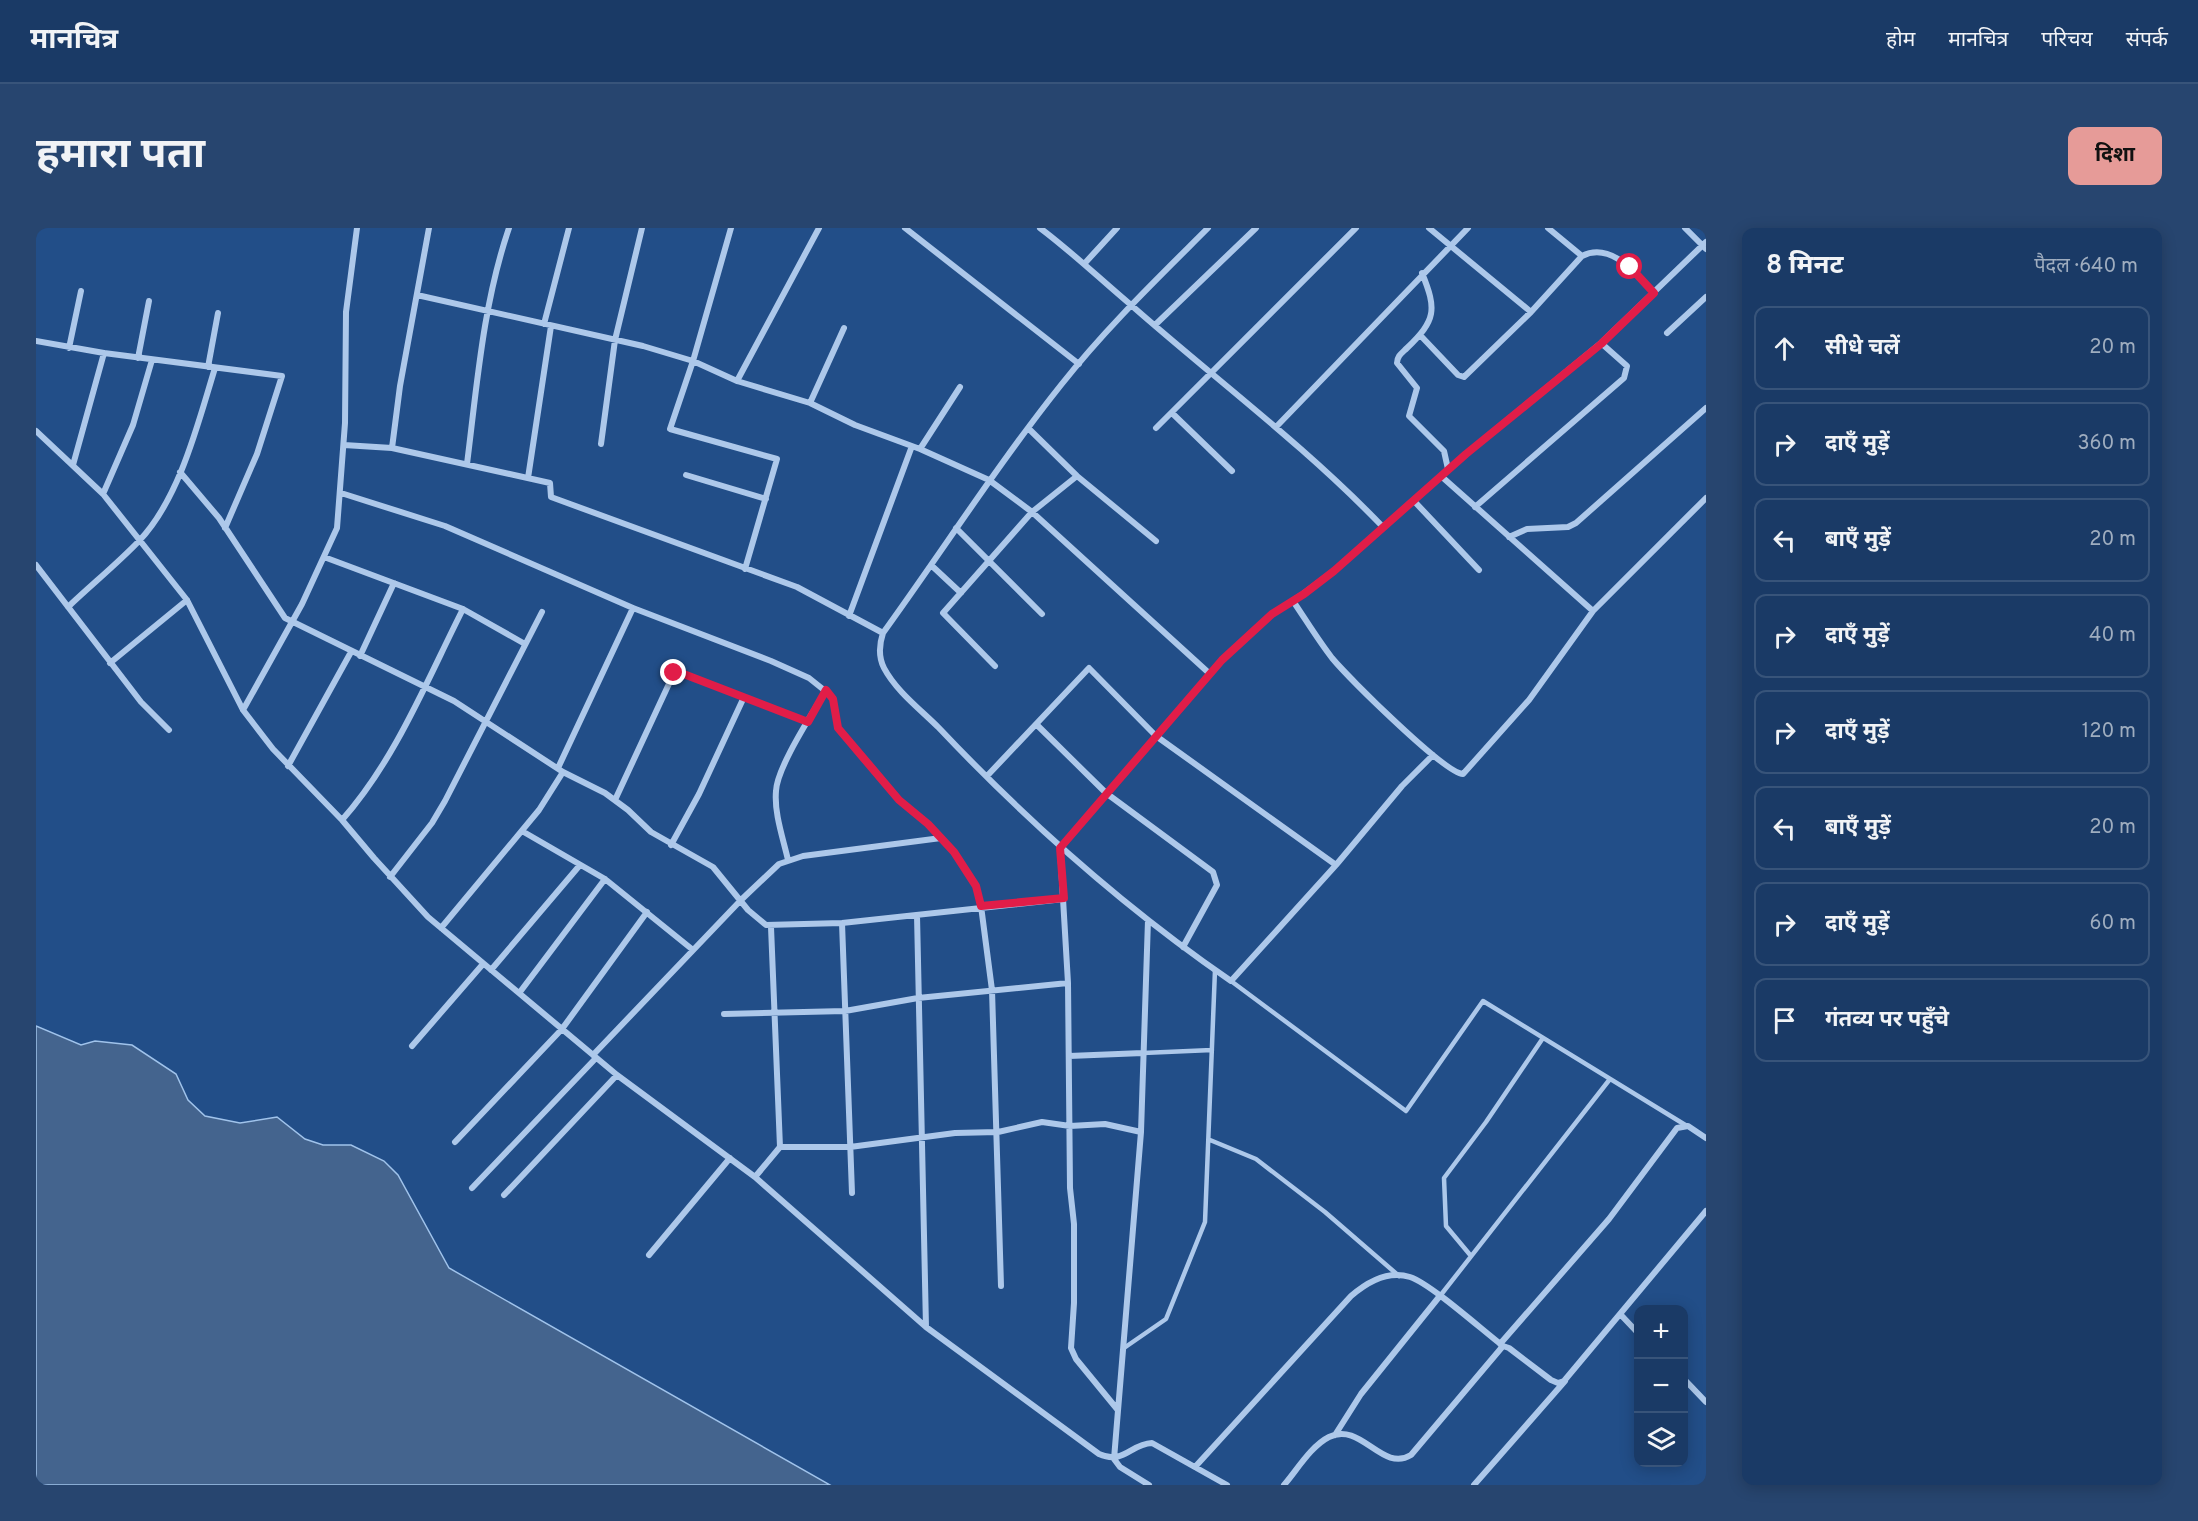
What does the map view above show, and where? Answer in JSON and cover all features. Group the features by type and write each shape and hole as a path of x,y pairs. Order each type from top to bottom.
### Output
{"street":[{"path":"243,710 292,623 337,528 344,445 346,312 357,228"},
{"path":"392,448 429,228"},
{"path":"467,464 487,311 509,228"},
{"path":"544,324 569,228"},
{"path":"601,444 615,340 642,228"},
{"path":"731,228 693,361 670,429 777,459 745,569"},
{"path":"737,381 760,333 819,228"},
{"path":"905,228 1079,363"},
{"path":"1040,228 1085,262 1130,305 1277,426 1340,483 1382,526"},
{"path":"1085,262 1117,228"},
{"path":"1208,228 1130,305 1079,363 989,480 883,633 879,645 885,670 971,763 1060,848 1148,920 1231,981 1336,865 1402,786 1433,755"},
{"path":"1155,326 1256,228"},
{"path":"1156,428 1356,228"},
{"path":"1429,228 1531,312"},
{"path":"1277,426 1422,273 1468,228"},
{"path":"1548,228 1582,256"},
{"path":"1117,1409 1076,1359 1071,1348 1074,1281 1068,983 1060,848 1210,674 1272,614 1334,571 1382,526 1601,344 1705,246 1685,228"},
{"path":"1420,335 1458,375 1464,376 1531,312 1582,256 1591,252 1601,251 1620,261 1654,293"},
{"path":"1422,273 1431,295 1433,309 1429,324 1399,355 1397,363 1417,388 1408,416 1444,451 1448,470"},
{"path":"69,348 81,291"},
{"path":"417,295 615,340 693,361 737,381 810,403 855,425 920,449 989,480 1032,512 1210,674"},
{"path":"1667,333 1706,297"},
{"path":"138,358 148,301"},
{"path":"68,607 141,539 172,492 195,436 211,368 218,313"},
{"path":"528,478 551,326"},
{"path":"810,403 844,328"},
{"path":"36,341 104,354 282,376 257,454 225,528"},
{"path":"1475,507 1624,378 1627,366 1601,344"},
{"path":"73,465 104,354"},
{"path":"103,494 133,425 152,360"},
{"path":"920,449 960,387"},
{"path":"1509,537 1527,529 1568,527 1576,523 1706,408"},
{"path":"1172,413 1232,471"},
{"path":"1028,428 1077,476 1156,541"},
{"path":"36,431 103,494 141,539 187,600 243,710 288,766 342,820 390,876 441,928 520,992 616,1075 755,1177 926,1327 1099,1454 1114,1459 1120,1467 1149,1485"},
{"path":"344,445 392,448 550,483 550,497 797,587 883,633"},
{"path":"849,616 912,446"},
{"path":"180,472 225,528 285,618 454,701 560,770 615,800 671,845 713,867 759,922 771,927 793,923 842,923 1064,898"},
{"path":"686,475 766,499"},
{"path":"995,666 943,613 1032,512 1077,476"},
{"path":"1441,476 1593,611"},
{"path":"341,493 445,526 633,609 771,661 809,678 826,690 833,699 838,728 899,800 941,838 976,886 981,906 992,990 1001,1286"},
{"path":"1293,601 1319,640 1352,681 1433,755 1457,773 1468,771 1529,700 1593,611 1706,498"},
{"path":"1414,501 1479,570"},
{"path":"956,528 1042,614"},
{"path":"324,557 464,609 525,644"},
{"path":"931,565 961,593"},
{"path":"36,566 141,702 169,730"},
{"path":"360,656 394,583"},
{"path":"110,663 187,600"},
{"path":"342,820 370,785 464,609"},
{"path":"441,928 522,831 560,770 633,609"},
{"path":"390,876 432,823 542,612"},
{"path":"288,766 351,652"},
{"path":"987,776 1089,668 1156,736 1336,865"},
{"path":"615,800 674,673 681,673 808,722"},
{"path":"788,860 776,801 778,778 826,690"},
{"path":"671,845 699,794 744,697"},
{"path":"1036,724 1106,793 1213,873 1217,885 1183,947"},
{"path":"522,831 605,879 693,950"},
{"path":"472,1188 767,873 788,860 941,838"},
{"path":"491,970 580,865"},
{"path":"520,992 605,879"},
{"path":"455,1142 562,1029 647,912"},
{"path":"917,915 926,1327"},
{"path":"1114,1459 1141,1132 1148,920"},
{"path":"842,923 852,1193"},
{"path":"755,1177 780,1147 772,1012 771,927"},
{"path":"412,1046 483,964"},
{"path":"724,1014 845,1011 918,998 1068,983"},
{"path":"1069,1056 1143,1053"},
{"path":"504,1195 616,1075"},
{"path":"780,1147 850,1147 955,1133 998,1132 1042,1122 1070,1126 1105,1124 1141,1132"},
{"path":"1335,1435 1352,1436 1392,1459 1405,1459 1416,1450 1501,1345 1609,1219 1674,1131 1681,1126 1688,1126 1706,1138"},
{"path":"649,1255 729,1158"},
{"path":"1474,1485 1621,1315 1706,1211"},
{"path":"1195,1467 1351,1296 1373,1281 1399,1276 1410,1277 1556,1383 1567,1378"},
{"path":"1284,1485 1319,1445 1335,1435 1361,1394 1439,1297"},
{"path":"1621,1315 1634,1329"},
{"path":"1688,1384 1706,1402"},
{"path":"1114,1459 1141,1445 1152,1443 1227,1485"}],"lane":[{"path":"1122,1349 1166,1319 1205,1222 1215,970"},
{"path":"1231,981 1406,1111 1483,1001 1688,1126"},
{"path":"1471,1256 1446,1226 1444,1178 1486,1122 1543,1038"},
{"path":"1143,1053 1212,1050"},
{"path":"1439,1297 1610,1079"},
{"path":"1210,1140 1256,1159 1325,1212 1399,1276"}],"water":[{"path":"36,1026 81,1045 95,1041 132,1045 176,1074 188,1100 205,1116 240,1123 277,1117 305,1139 323,1145 351,1145 384,1161 398,1175 449,1268 830,1485 36,1485"}],"route":[{"path":"674,673 681,673 808,722 826,690 833,699 838,728 858,748 899,800 928,824 954,852 976,886 981,906 1064,898 1060,848 1222,660 1272,614 1304,594 1334,571 1382,526 1414,501 1466,454 1601,344 1654,293 1630,267"}]}
